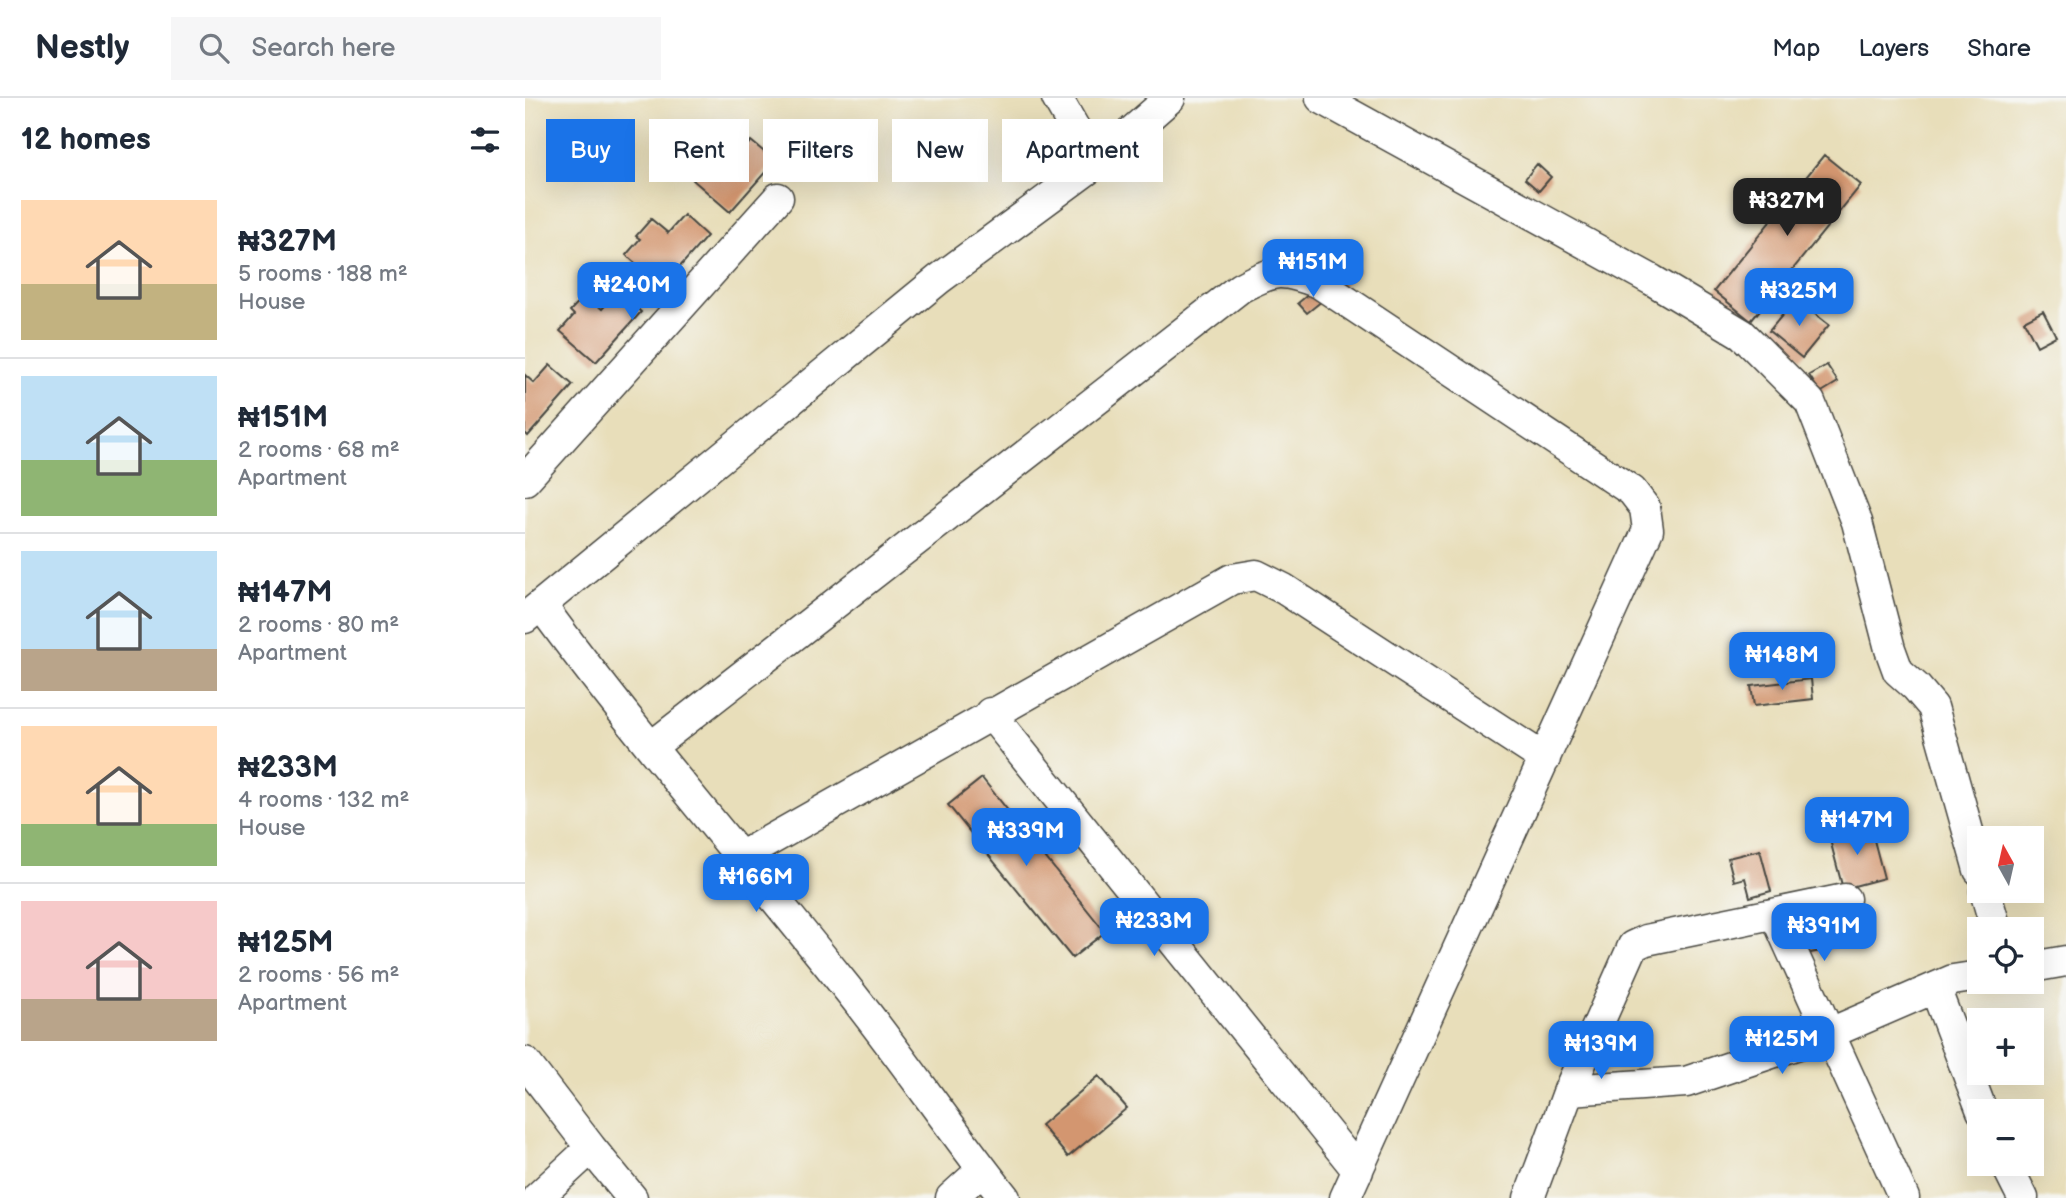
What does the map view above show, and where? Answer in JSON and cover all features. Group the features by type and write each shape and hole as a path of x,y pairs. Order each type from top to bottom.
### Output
{"street":[{"path":"1057,98 1069,119"},
{"path":"1146,119 1170,98"},
{"path":"1321,98 1652,280 1742,334 1810,401 1857,522 1898,671 1933,707 1967,827"},
{"path":"1005,1198 870,1016 600,685 533,612 939,279 1071,182"},
{"path":"525,480 778,198"},
{"path":"651,747 1240,288 1266,274 1289,272 1319,283 1632,491 1645,508 1648,530 1345,1198"},
{"path":"741,856 990,713 1232,579 1256,575 1284,589 1545,760"},
{"path":"990,713 1358,1171"},
{"path":"1529,1198 1569,1090 1633,946 1646,940 1845,899"},
{"path":"1775,914 1904,1198"},
{"path":"2044,965 2066,961"},
{"path":"1569,1090 1686,1082 1828,1034 1953,980 1967,977"},
{"path":"1935,988 1977,1099"},
{"path":"525,1062 632,1198"},
{"path":"537,1198 591,1148"},
{"path":"951,1198 982,1170"},
{"path":"2012,1176 2024,1198"}],"building":[{"path":"751,141 763,151 763,175 730,212 695,182 749,182"},
{"path":"1824,155 1861,185 1751,321 1714,291"},
{"path":"1537,164 1551,177 1539,191 1525,179"},
{"path":"684,215 707,236 662,287 626,255 640,239 636,236 651,219 668,233"},
{"path":"1348,259 1359,271 1336,291 1325,279"},
{"path":"1320,285 1328,296 1307,313 1298,303"},
{"path":"618,291 641,312 596,362 560,331 574,315 570,311 585,295 602,309"},
{"path":"1796,299 1829,325 1802,358 1769,331"},
{"path":"2043,311 2056,336 2037,346 2024,321"},
{"path":"550,365 573,385 528,436 525,433 525,375 534,383"},
{"path":"1827,365 1838,382 1820,393 1809,375"},
{"path":"1811,679 1813,699 1754,706 1751,686"},
{"path":"982,778 1105,932 1072,958 948,805"},
{"path":"1870,825 1884,878 1843,889 1829,836"},
{"path":"1760,850 1771,891 1750,897 1745,878 1734,881 1728,858"},
{"path":"1855,907 1862,943 1805,954 1798,918"},
{"path":"1099,1076 1127,1108 1068,1157 1041,1125"}]}
